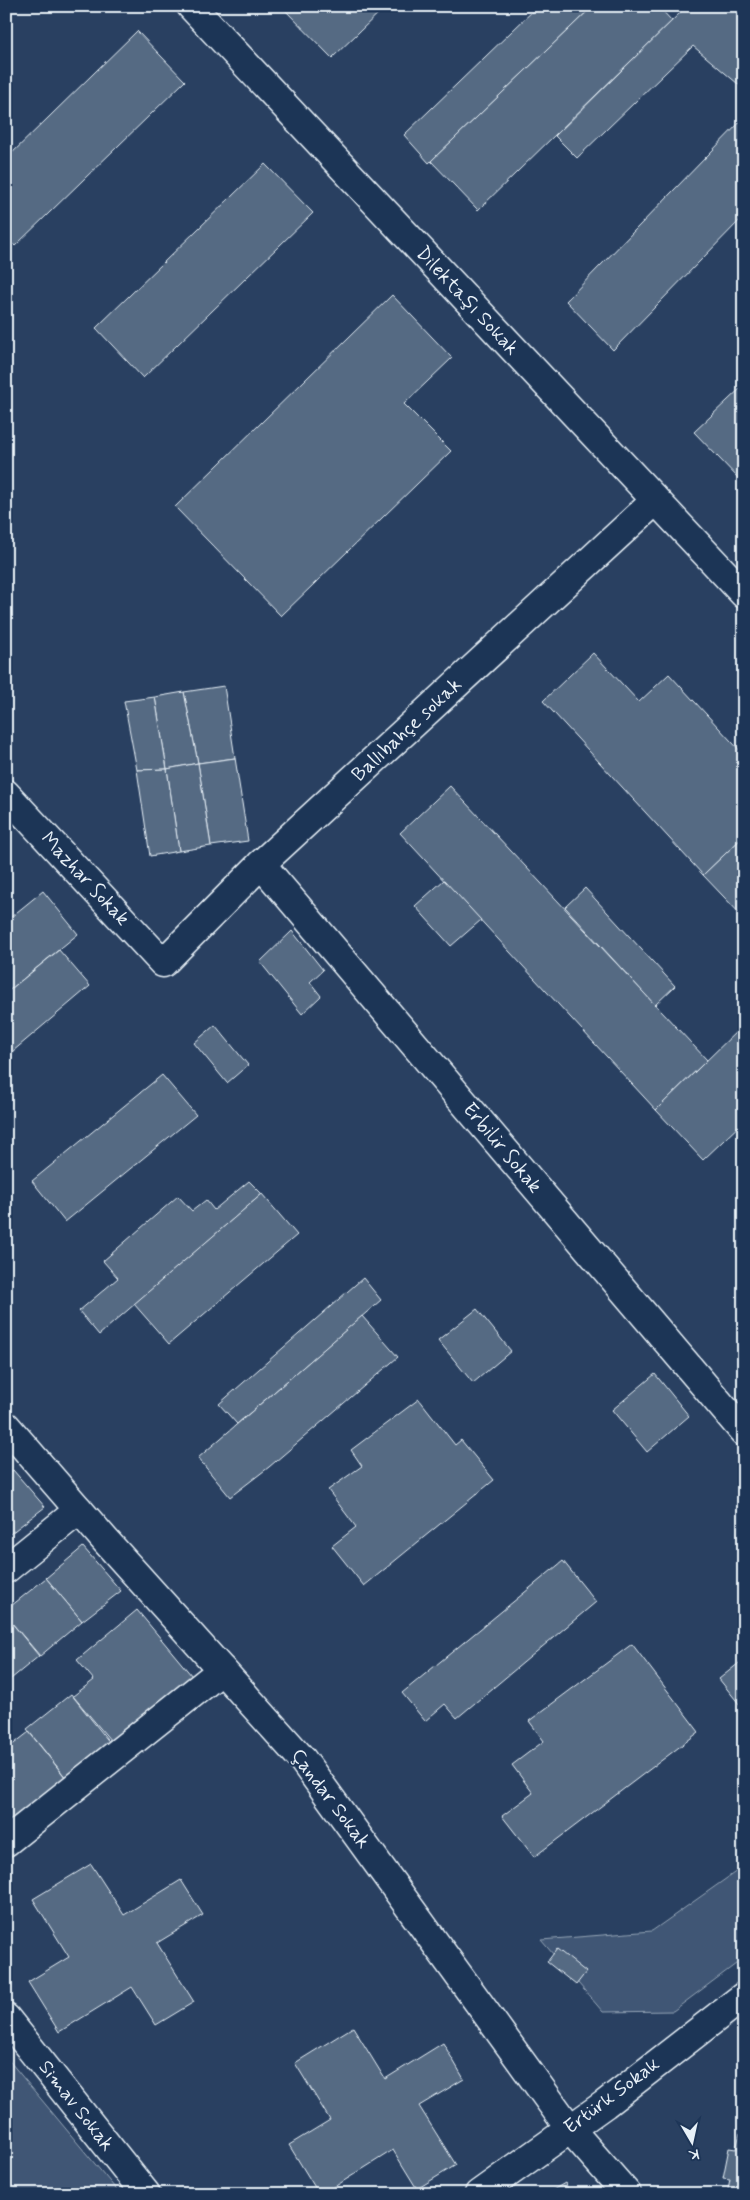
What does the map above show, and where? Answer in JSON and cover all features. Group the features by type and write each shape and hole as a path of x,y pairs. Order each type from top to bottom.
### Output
{"street":[{"name":"Dilektaşı Sokak","path":"191,6 744,594"},
{"name":"Ballıbahçe sokak","path":"163,963 261,864 655,501"},
{"name":"Mazhar Sokak","path":"6,794 163,963"},
{"name":"Erbilir Sokak","path":"261,864 744,1432"},
{"name":"Çandar Sokak","path":"6,1426 302,1759 570,2129 627,2194"},
{"path":"6,1569 79,1510"},
{"path":"6,1842 222,1670"},
{"name":"Ertürk Sokak","path":"479,2194 570,2129 744,1996"},
{"name":"Simav Sokak","path":"6,2018 146,2194"}],"shaded area":[{"path":"744,1866 744,1958 673,2011 603,2012 541,1940 652,1931"},
{"path":"6,2057 120,2194 6,2194"}],"building":[{"path":"286,6 386,6 332,58 283,8"},
{"path":"538,6 593,6 429,163 404,135"},
{"path":"593,6 658,6 672,21 478,210 431,161"},
{"path":"687,6 744,6 744,89 693,46 577,158 555,136"},
{"path":"137,31 185,81 15,246 6,237 6,159"},
{"path":"744,118 744,216 613,350 566,301"},
{"path":"265,164 313,213 143,378 96,328"},
{"path":"392,295 452,358 404,404 451,451 281,616 175,507"},
{"path":"744,385 744,479 741,481 694,432"},
{"path":"593,653 639,702 669,674 744,755 744,836 703,875 543,701"},
{"path":"224,686 235,758 198,763 184,692"},
{"path":"184,692 198,763 167,769 155,697"},
{"path":"155,697 167,769 137,770 124,701"},
{"path":"235,758 248,841 211,846 198,763"},
{"path":"198,763 211,846 179,851 167,769"},
{"path":"167,769 179,851 150,856 137,770"},
{"path":"450,786 707,1060 656,1110 400,833"},
{"path":"744,836 744,918 703,875"},
{"path":"444,880 481,920 451,946 415,906"},
{"path":"585,888 675,986 655,1005 565,907"},
{"path":"43,891 78,934 6,993 6,921"},
{"path":"292,931 323,970 310,982 321,996 302,1014 260,962"},
{"path":"59,950 90,986 6,1057 6,993"},
{"path":"744,1024 744,1121 703,1160 656,1110"},
{"path":"215,1025 248,1065 227,1083 194,1043"},
{"path":"162,1075 196,1115 65,1222 32,1181"},
{"path":"249,1181 262,1194 99,1335 79,1311 118,1278 103,1261 178,1196 192,1211 206,1200 214,1210"},
{"path":"262,1194 297,1235 169,1344 134,1304"},
{"path":"363,1278 381,1300 237,1424 219,1404"},
{"path":"477,1309 511,1351 473,1383 438,1340"},
{"path":"362,1316 398,1357 269,1467 230,1497 198,1458"},
{"path":"655,1374 689,1416 647,1452 612,1410"},
{"path":"419,1399 455,1445 461,1440 494,1480 364,1586 332,1546 356,1527 328,1490 362,1466 351,1450"},
{"path":"13,1470 45,1507 6,1537 6,1475"},
{"path":"83,1547 121,1591 82,1621 46,1578"},
{"path":"563,1561 596,1602 457,1718 445,1704 425,1721 402,1693"},
{"path":"46,1578 82,1621 40,1656 6,1616 6,1610"},
{"path":"137,1610 192,1676 111,1741 73,1696 94,1680 77,1660"},
{"path":"6,1616 39,1656 6,1683"},
{"path":"632,1644 699,1732 534,1857 502,1816 533,1793 512,1765 544,1741 529,1721"},
{"path":"744,1659 744,1710 719,1679"},
{"path":"71,1694 111,1744 67,1779 27,1729"},
{"path":"29,1732 65,1777 6,1824 6,1750"},
{"path":"91,1864 124,1915 181,1880 203,1915 157,1943 194,2002 156,2025 132,1987 59,2032 28,1982 69,1957 33,1899"},
{"path":"557,1949 586,1972 576,1985 547,1962"},
{"path":"353,2027 385,2079 443,2043 464,2079 419,2106 456,2165 417,2189 393,2150 323,2194 319,2194 289,2145 330,2120 295,2063"},
{"path":"740,2133 744,2134 744,2194 727,2194 730,2179 723,2178 729,2148 736,2149"},
{"path":"565,2183 571,2194 546,2194"}]}
